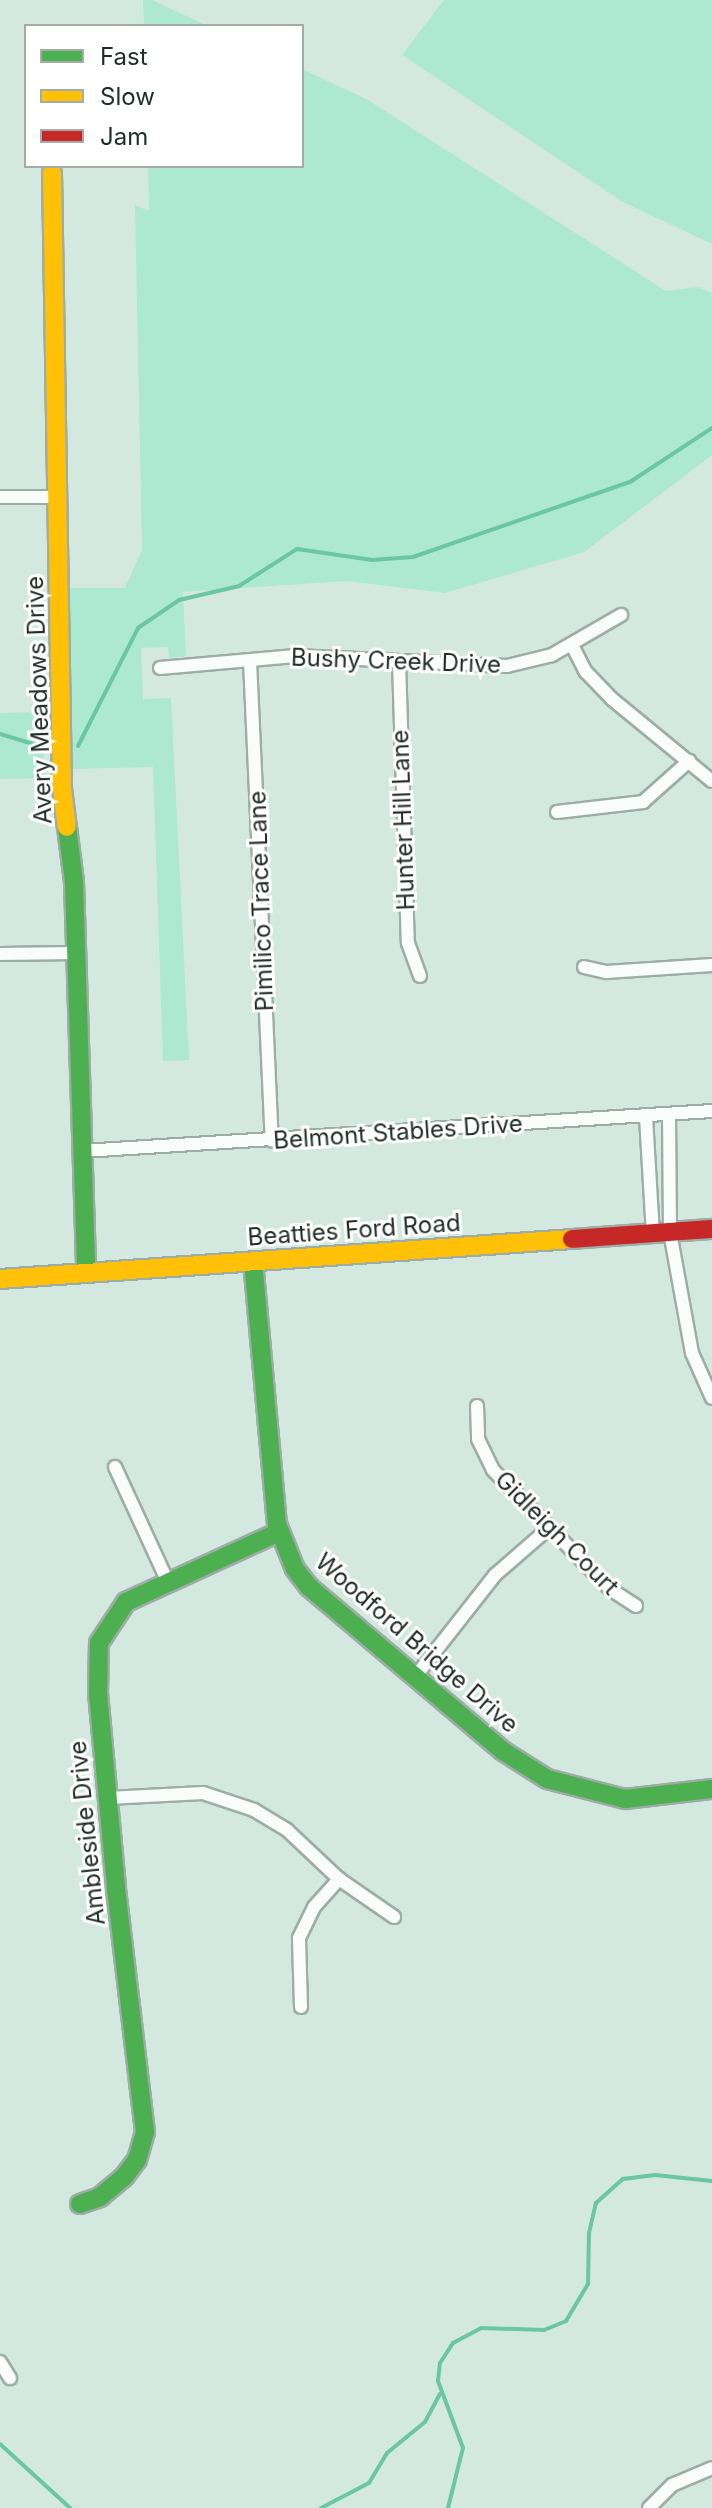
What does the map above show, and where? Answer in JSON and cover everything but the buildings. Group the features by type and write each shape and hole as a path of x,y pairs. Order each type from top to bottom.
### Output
{"street":[{"name":"Avery Meadows Drive","path":"52,173 62,788 74,882 86,1273"},
{"path":"0,497 56,497"},
{"name":"Bushy Creek Drive","path":"160,668 325,656 507,666 572,645 621,615"},
{"path":"572,645 586,672 612,699 712,781"},
{"name":"Pimilico Trace Lane","path":"250,661 272,1140"},
{"name":"Hunter Hill Lane","path":"399,662 408,943 420,976"},
{"path":"557,812 643,802 689,761"},
{"path":"0,954 76,953"},
{"path":"584,967 606,972 712,965"},
{"name":"Belmont Stables Drive","path":"83,1151 712,1111"},
{"path":"662,1233 669,1115"},
{"path":"646,1117 662,1233 692,1353 712,1398"},
{"name":"Beatties Ford Road","path":"0,1279 712,1229"},
{"name":"Woodford Bridge Drive","path":"253,1261 279,1532 295,1569 309,1587 503,1751 557,1783 625,1799 712,1789"},
{"name":"Gidleigh Court","path":"477,1406 478,1439 493,1470 610,1589 636,1606"},
{"path":"115,1467 167,1580"},
{"path":"415,1677 495,1575 549,1528"},
{"name":"Ambleside Drive","path":"80,2204 100,2197 124,2177 137,2160 145,2132 98,1694 99,1643 118,1609 167,1580 279,1532"},
{"path":"108,1798 188,1793 230,1800 287,1830 339,1879 394,1917"},
{"path":"301,2007 299,1938 314,1907 339,1879"},
{"path":"0,2362 10,2378"},
{"path":"649,2508 672,2485 712,2468"}],"green space":[{"path":"143,0 152,0 204,24 144,24"},
{"path":"444,0 712,0 712,244 623,202 402,55"},
{"path":"304,70 368,100 666,291 698,287 712,293 712,455 584,552 445,593 347,581 183,592 186,656 169,658 168,647 141,648 143,699 171,698 189,1060 163,1061 153,767 71,769 69,588 125,588 142,550 135,205 149,211 148,168 304,168"},
{"path":"43,712 44,778 0,779 0,713"}],"waterway":[{"path":"78,746 138,628 179,600 239,586 297,549 372,560 413,557 630,482 712,428"},
{"path":"0,734 43,747"},
{"path":"448,2508 463,2448 438,2381 440,2363 453,2343 481,2328 544,2330 566,2321 588,2284 589,2233 596,2203 623,2179 655,2175 712,2181"},
{"path":"321,2508 369,2483 387,2453 425,2422 440,2394"},
{"path":"0,2444 70,2508"}],"traffic: fast":[{"path":"67,827 74,882 86,1273"},
{"path":"253,1261 277,1524 295,1569 309,1587 503,1751 547,1779 625,1799 712,1789"},
{"path":"80,2204 100,2197 124,2177 137,2160 145,2132 116,1887 98,1694 99,1643 126,1602 279,1532"}],"traffic: slow":[{"path":"52,173 62,788 67,827"},
{"path":"0,1279 572,1239"}],"traffic: jam":[{"path":"572,1239 712,1229"}]}
